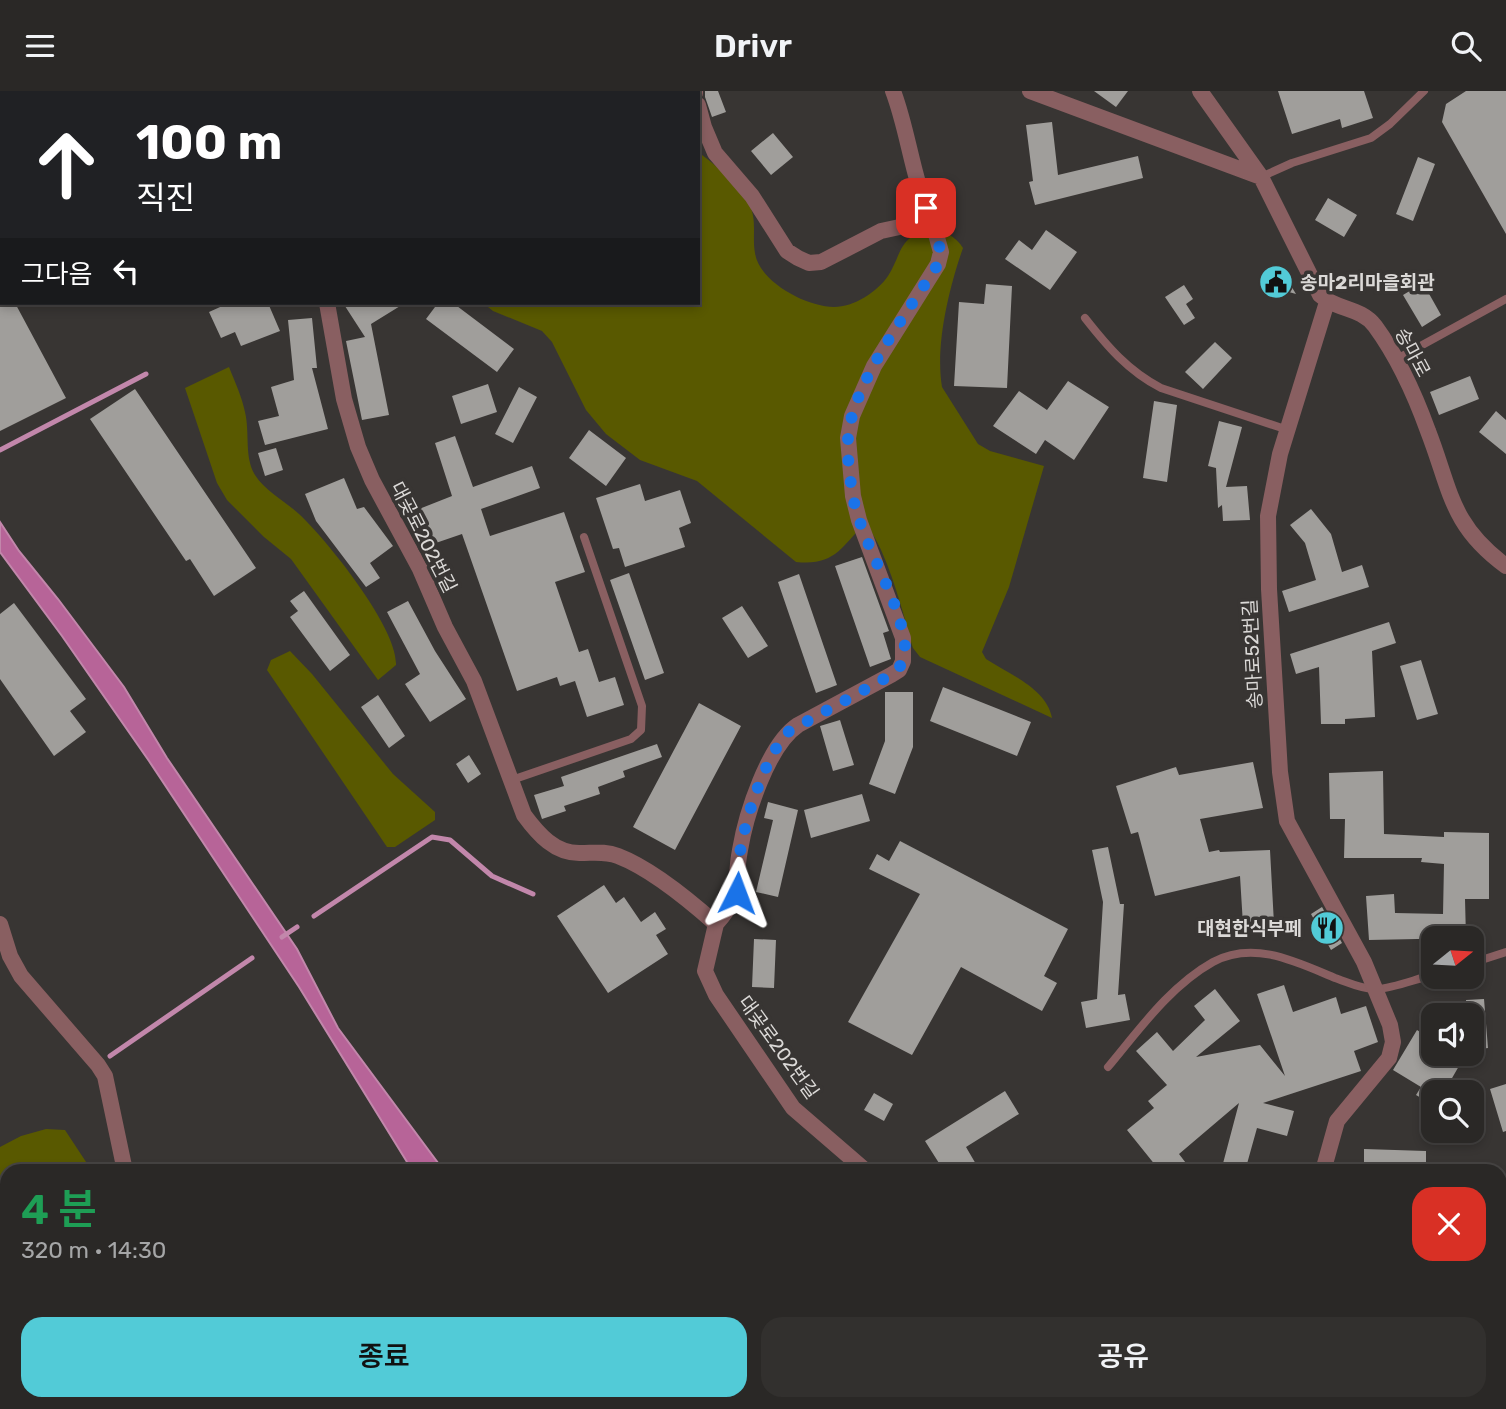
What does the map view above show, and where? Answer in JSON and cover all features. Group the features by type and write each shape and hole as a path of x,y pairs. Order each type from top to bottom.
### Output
{"street":[{"name":"대곶로202번길","path":"858,1164 793,1108 716,995 705,971 716,924 730,908 737,893 736,872 740,846 776,746 792,729 899,670 905,652 894,609 859,520 853,496 848,438 852,416 874,366 938,264 941,252 913,170 908,141 892,91"},
{"path":"1030,91 1261,177"},
{"path":"1200,91 1261,177 1315,286 1327,302"},
{"path":"700,112 716,153 752,197 787,251 798,258 809,263 821,262 881,231 932,221"},
{"name":"송마로","path":"1327,302 1365,316 1379,332 1429,432 1457,514 1476,540 1506,566"},
{"name":"송마로52번길","path":"1325,1164 1337,1121 1389,1058 1393,1042 1390,1025 1364,962 1296,841 1283,804 1269,589 1268,516 1280,454 1327,302"},
{"name":"대곶로202번길","path":"327,305 344,399 358,447 372,480 420,569 445,627 474,681 509,781 524,815 548,842 564,851 603,851 620,856 685,898 716,924"},
{"path":"0,924 10,956 21,977 105,1076 124,1164"}],"lane":[{"path":"1261,177 1292,163 1371,138 1390,124 1424,91"},
{"path":"1395,360 1506,299"},
{"path":"1085,318 1116,356 1145,380 1161,388 1288,429"},
{"path":"509,781 631,739 641,730 642,706 584,537"},
{"path":"1108,1067 1157,1009 1189,978 1215,961 1235,954 1255,952 1300,962 1348,983 1376,989 1421,978"},
{"path":"1484,959 1506,952"}],"shaded area":[{"path":"700,154 727,176 750,206 755,253 765,274 786,291 811,303 842,306 871,293 890,272 905,243 920,232 936,230 958,241 963,248 942,335 942,387 978,444 990,451 1044,466 1009,587 982,652 986,659 1035,691 1049,708 1052,718 920,657 913,648 887,563 872,533 864,524 836,554 809,563 796,562 697,481 640,460 606,434 586,410 552,342 542,331 493,311 486,305 700,305"},
{"path":"229,367 244,406 249,461 255,475 299,514 326,543 359,585 386,629 394,649 396,665 378,680 291,559 264,537 227,500 217,483 185,388"},
{"path":"0,522 19,551 124,687 167,758 297,949 338,1028 439,1164 407,1162 299,987 149,761 0,552"},
{"path":"290,651 312,674 393,774 435,812 435,820 395,847 387,847 267,670 271,660"},
{"path":"46,1129 65,1130 87,1164 0,1164 0,1147 21,1136"}],"building":[{"path":"705,91 718,91 726,112 712,117"},
{"path":"1094,91 1128,91 1116,107"},
{"path":"1278,91 1364,91 1373,118 1342,128 1340,119 1292,134"},
{"path":"1466,91 1506,91 1506,234 1442,122 1446,104"},
{"path":"1052,122 1058,175 1138,156 1143,178 1035,205 1029,182 1033,181 1026,125"},
{"path":"773,133 793,157 771,175 751,151"},
{"path":"1418,157 1435,164 1413,221 1396,214"},
{"path":"1328,198 1357,215 1344,237 1315,220"},
{"path":"1046,230 1077,252 1050,290 1005,259 1019,240 1032,250"},
{"name":"송마2리마을회관","path":"1279,266 1296,294 1267,286 1262,277"},
{"path":"1423,283 1441,315 1422,327 1403,295"},
{"path":"986,284 1012,286 1007,388 954,386 959,302 984,304"},
{"path":"1184,285 1193,299 1186,304 1195,318 1184,325 1165,297"},
{"path":"0,305 16,305 66,398 0,431"},
{"path":"225,305 269,305 280,331 241,346 235,332 221,338 209,312"},
{"path":"344,305 402,305 371,324 389,415 362,420 346,341 365,337"},
{"path":"436,305 456,305 514,349 497,372 426,319"},
{"path":"312,318 317,368 312,368 328,429 265,445 258,421 279,416 271,387 294,380 288,320"},
{"path":"1215,342 1232,358 1203,389 1185,372"},
{"path":"1470,376 1479,399 1439,415 1430,392"},
{"path":"1068,381 1109,407 1074,460 1045,440 1036,454 993,426 1019,391 1047,410"},
{"path":"488,384 497,412 461,424 452,396"},
{"path":"519,387 537,397 513,443 495,434"},
{"path":"135,389 256,568 214,596 190,559 186,561 90,419"},
{"path":"1154,401 1177,405 1167,482 1143,478"},
{"path":"1496,411 1506,420 1506,454 1479,432"},
{"path":"1219,421 1242,427 1226,487 1247,486 1250,520 1223,521 1222,505 1218,508 1216,468 1208,466"},
{"path":"589,430 626,458 606,486 569,458"},
{"path":"455,436 473,487 532,466 540,488 481,509 490,536 564,512 585,572 555,582 579,652 588,649 599,682 615,677 624,705 587,717 575,681 560,686 557,677 517,691 462,534 427,546 414,511 452,496 435,443"},
{"path":"276,448 283,470 265,476 258,453"},
{"path":"344,478 357,509 364,507 393,546 370,563 380,578 366,587 316,521 305,494"},
{"path":"640,484 645,501 680,490 691,523 679,528 685,547 625,567 619,548 613,549 596,498"},
{"path":"1311,509 1331,534 1342,572 1362,565 1369,587 1289,612 1282,591 1316,580 1305,543 1290,525"},
{"path":"862,557 889,631 883,633 891,659 870,667 835,566"},
{"path":"629,573 664,673 645,680 610,580"},
{"path":"799,574 837,685 816,693 778,582"},
{"path":"304,591 350,655 330,671 290,617 298,611 290,601"},
{"path":"408,601 435,651 466,699 430,722 405,684 420,674 387,612"},
{"path":"14,603 86,699 70,711 86,732 54,756 0,679 0,614"},
{"path":"742,606 768,646 748,658 722,618"},
{"path":"1389,622 1396,643 1372,651 1375,717 1345,719 1345,724 1321,724 1319,667 1296,674 1290,654"},
{"path":"1421,660 1438,714 1417,720 1400,666"},
{"path":"943,687 1031,722 1017,756 930,721"},
{"path":"885,692 913,692 913,747 895,794 869,784 885,741"},
{"path":"378,695 405,736 389,748 361,707"},
{"path":"699,703 741,726 675,850 633,827"},
{"path":"840,720 854,765 833,771 820,726"},
{"path":"657,744 662,757 623,771 625,777 598,787 600,794 564,806 566,811 542,819 534,795 564,786 561,777"},
{"path":"469,755 481,774 468,783 456,764"},
{"path":"1253,762 1263,808 1200,819 1209,852 1270,850 1274,924 1243,925 1240,876 1155,896 1138,832 1131,834 1116,786 1176,767 1179,775"},
{"path":"1383,771 1384,834 1444,837 1444,832 1489,833 1489,899 1465,899 1466,926 1421,926 1421,939 1369,940 1366,896 1394,894 1395,913 1443,914 1444,864 1421,862 1422,858 1344,858 1345,819 1330,819 1329,773"},
{"path":"862,794 870,821 811,838 804,810"},
{"path":"768,802 798,810 778,897 756,892 773,820 764,818"},
{"path":"900,841 1068,929 1044,976 1057,983 1042,1011 961,967 912,1055 848,1022 920,894 869,869 877,854 889,861"},
{"path":"1108,847 1120,904 1124,904 1118,995 1125,994 1130,1020 1086,1028 1081,1002 1097,999 1103,902 1092,850"},
{"path":"604,885 616,903 624,897 641,922 655,912 666,929 656,935 668,954 608,993 557,916"},
{"name":"대현한식부페","path":"1322,907 1342,943 1331,950 1311,914"},
{"path":"754,939 776,940 774,988 752,987"},
{"path":"1284,985 1293,1012 1336,997 1341,1014 1366,1006 1378,1042 1354,1051 1361,1071 1263,1103 1294,1111 1287,1136 1257,1128 1247,1164 1223,1164 1239,1103 1179,1154 1187,1164 1154,1164 1127,1130 1154,1108 1148,1101 1167,1085 1136,1051 1157,1032 1173,1051 1205,1020 1194,1006 1215,989 1240,1021 1196,1057 1260,1045 1285,1076 1257,994"},
{"path":"1484,999 1488,1048 1484,1048 1484,1003 1466,1003 1466,1000"},
{"path":"1417,1030 1421,1032 1421,1066 1459,1066 1451,1080 1421,1080 1421,1087 1393,1070"},
{"path":"1506,1084 1506,1131 1503,1132 1490,1089"},
{"path":"1005,1091 1019,1114 966,1147 976,1164 940,1164 925,1141"},
{"path":"874,1093 893,1104 884,1121 864,1110"},
{"path":"1364,1149 1426,1151 1426,1164 1364,1164"}],"waterway":[{"path":"0,450 146,374"},
{"path":"314,916 432,837 450,840 492,876 533,894"},
{"path":"282,937 297,927"},
{"path":"110,1056 252,958"}],"place":[{"name":"송마2리마을회관","path":"1276,282"},
{"name":"대현한식부페","path":"1327,928"}],"route":[{"path":"737,893 736,872 740,846 776,746 786,733 798,725 899,670 903,661 903,638 859,520 853,496 848,438 852,416 874,366 938,264 941,252 939,240 926,208"}]}
